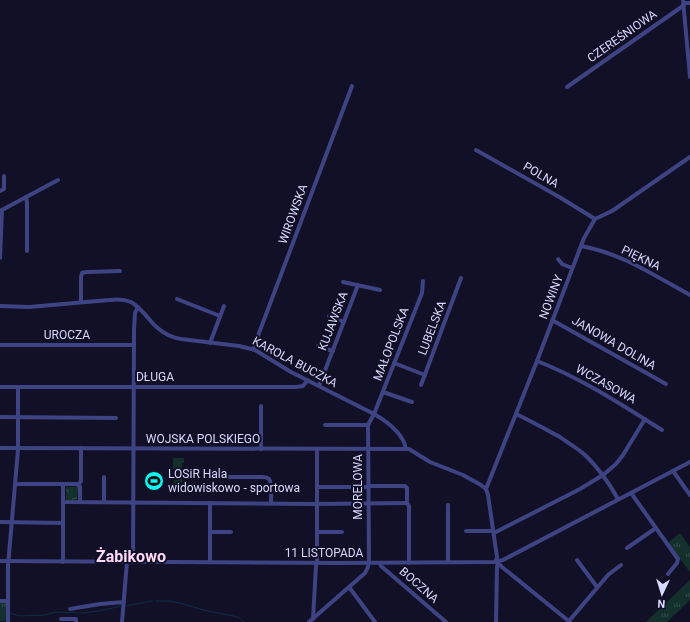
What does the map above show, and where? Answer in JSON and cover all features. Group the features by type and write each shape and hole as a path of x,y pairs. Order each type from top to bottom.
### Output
{"street":[{"name":"CZEREŚNIOWA","path":"567,87 680,8 684,2 690,3"},
{"path":"684,2 690,77"},
{"name":"WIROWSKA","path":"253,349 352,86"},
{"name":"POLNA","path":"477,151 561,198 595,219"},
{"path":"595,219 612,211 690,158"},
{"path":"0,190 4,189 4,176"},
{"path":"0,258 1,210 58,180"},
{"path":"26,197 27,251"},
{"name":"NOWINY","path":"486,489 572,268 587,232 595,219"},
{"name":"PIĘKNA","path":"581,246 609,254 631,263 690,295"},
{"path":"558,259 562,264 572,268"},
{"path":"81,302 82,273 120,271"},
{"name":"LUBELSKA","path":"421,385 462,278"},
{"path":"343,282 380,290"},
{"name":"MAŁOPOLSKA","path":"374,414 422,293 423,282"},
{"name":"KUJAWSKA","path":"319,386 358,285"},
{"path":"177,299 220,316"},
{"name":"KAROLA BUCZKA","path":"0,306 27,307 120,300 130,302 138,307 156,327 169,336 253,349 287,370 389,423 406,447"},
{"path":"210,343 224,306"},
{"path":"133,562 134,345 135,313 138,307"},
{"path":"330,316 344,322"},
{"name":"JANOWA DOLINA","path":"552,320 666,384"},
{"name":"UROCZA","path":"0,345 134,345"},
{"path":"318,346 333,351"},
{"name":"WCZASOWA","path":"537,361 567,374 662,430"},
{"path":"394,364 425,375"},
{"name":"DŁUGA","path":"0,387 296,387 303,386 308,380"},
{"path":"8,622 8,562 18,448 18,387"},
{"path":"383,392 412,402"},
{"path":"261,406 261,449"},
{"name":"MORELOWA","path":"368,563 368,425 374,414"},
{"path":"516,414 576,447 591,460 611,486 618,499"},
{"path":"0,417 116,418"},
{"path":"466,531 494,532 580,489 603,475 623,455 645,419"},
{"path":"325,425 368,425"},
{"path":"406,447 430,462 465,476 486,489 498,557 496,622"},
{"name":"WOJSKA POLSKIEGO","path":"0,448 368,449 406,447"},
{"path":"78,485 81,481 81,448"},
{"path":"314,620 318,532 317,449"},
{"name":"11 LISTOPADA","path":"0,561 317,563 497,562 690,462"},
{"path":"672,471 690,495"},
{"path":"104,477 104,502"},
{"path":"212,477 267,478 271,483 271,503"},
{"path":"15,484 78,485"},
{"path":"63,484 63,562"},
{"path":"78,485 80,487 80,502"},
{"path":"318,487 405,486 407,488 407,503 409,506 409,563"},
{"path":"631,493 678,560 668,574"},
{"path":"63,502 407,503"},
{"path":"210,503 210,562"},
{"path":"448,505 448,562"},
{"path":"0,522 63,523"},
{"path":"627,548 656,528"},
{"path":"210,532 231,532"},
{"path":"318,532 342,532"},
{"path":"577,560 597,587"},
{"path":"122,622 126,562"},
{"path":"497,562 569,621 597,587 610,573 621,565"},
{"path":"309,622 314,620 366,572 368,563"},
{"name":"BOCZNA","path":"380,563 381,566 446,622"},
{"path":"349,587 375,622"},
{"path":"0,601 8,601"},
{"path":"70,609 124,602"},
{"path":"61,619 76,621"}],"green space":[{"path":"173,458 184,458 182,469 173,469"},
{"path":"174,473 182,473 182,489 174,489"},
{"path":"66,487 78,488 77,501 66,501"},
{"path":"680,533 690,547 690,572 668,543"},
{"path":"690,580 690,600 667,622 646,622"},
{"path":"0,602 5,602 6,604 5,621 0,621"}],"waterway":[{"path":"125,606 152,601"},
{"path":"156,601 170,601 184,604 203,610 238,617 244,622"},
{"path":"10,613 20,616 45,615 56,612 81,613 121,606"},
{"path":"0,610 6,611"}],"place":[{"name":"LOSiR Hala widowiskowo - sportowa","path":"154,481"}],"district":[{"name":"Żabikowo","path":"131,556"}]}
